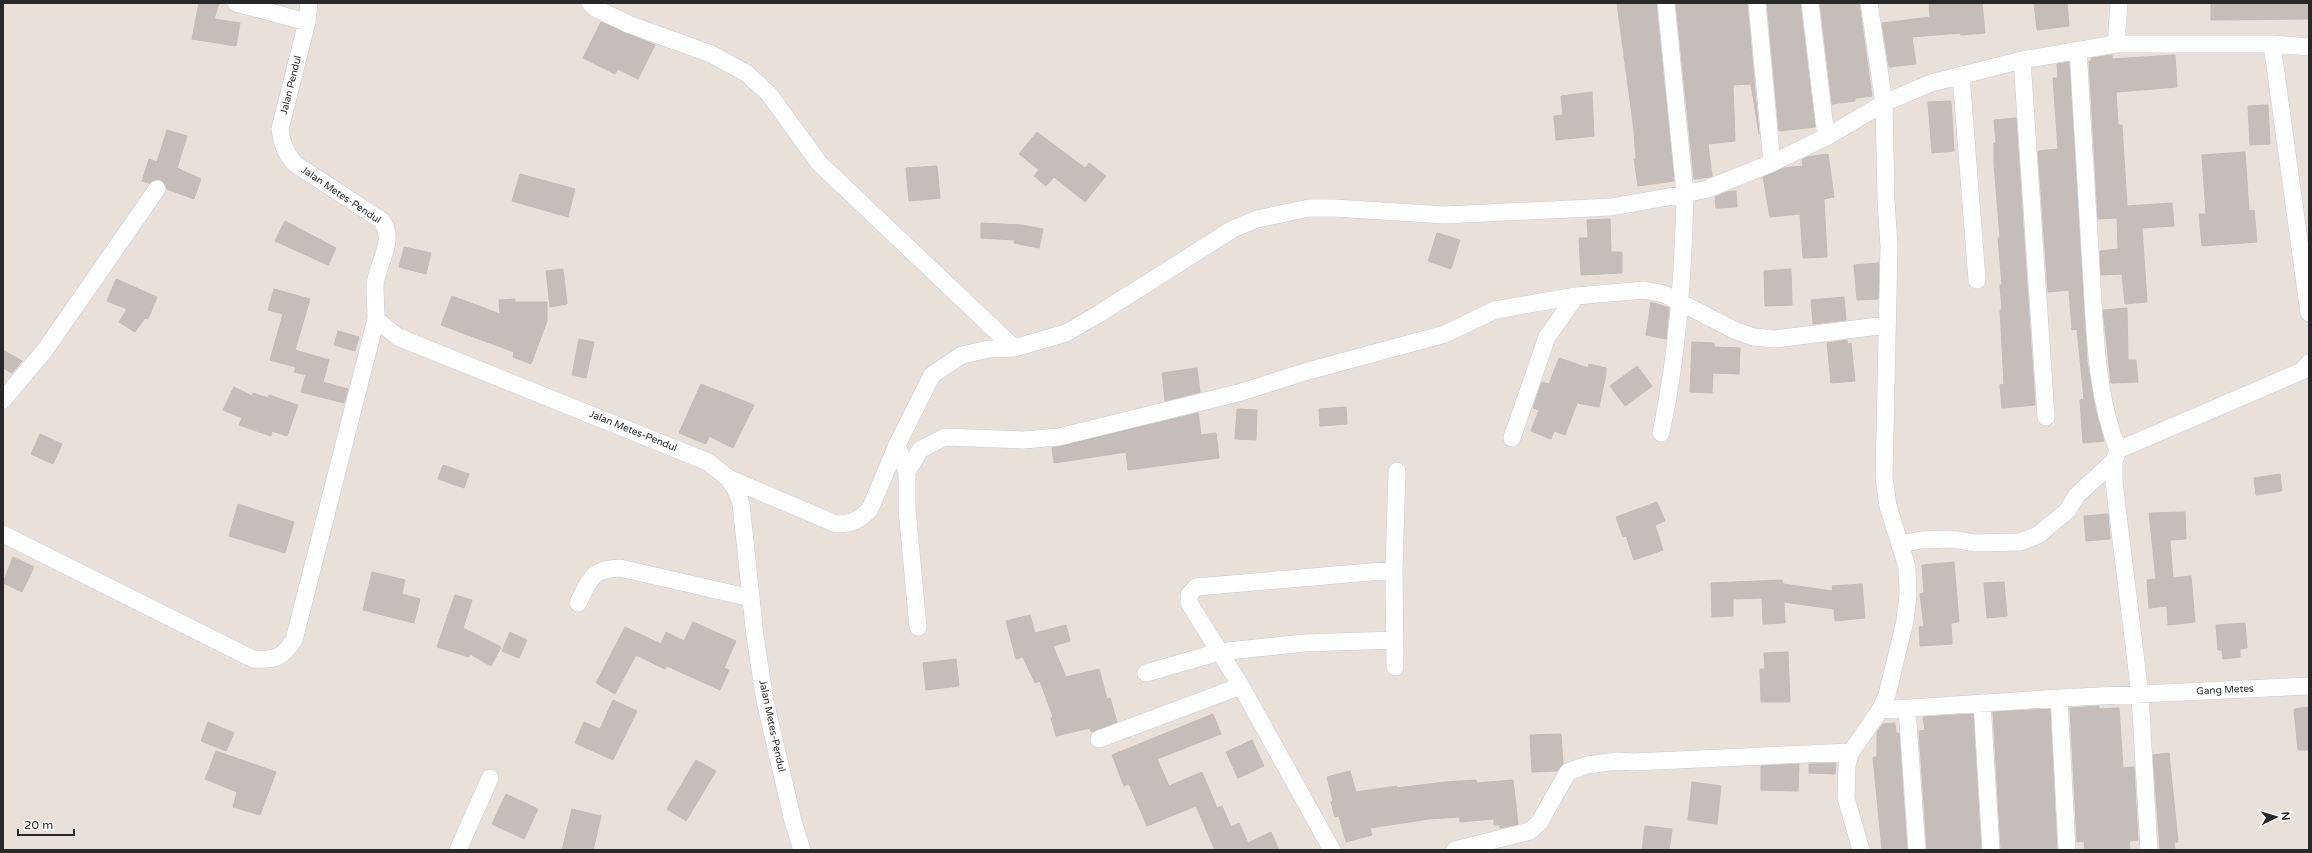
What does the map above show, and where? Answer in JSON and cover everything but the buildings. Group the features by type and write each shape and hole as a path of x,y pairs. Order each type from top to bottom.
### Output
{"street":[{"path":"236,3 307,22"},
{"name":"Jalan Pendul","path":"295,164 285,153 280,129 307,22 309,3"},
{"path":"590,3 597,9 628,24 711,54 746,73 769,94 819,163 1014,348"},
{"path":"1661,433 1674,365 1684,259 1685,194 1666,3"},
{"path":"1758,3 1772,163"},
{"path":"1810,3 1826,137"},
{"path":"1861,850 1846,798 1845,780 1851,752 1880,710 1895,667 1898,640 1906,607 1908,567 1888,506 1884,478 1887,325 1889,302 1889,246 1886,200 1884,103 1869,3"},
{"path":"2116,44 2119,3"},
{"path":"728,478 836,524 846,524 863,517 870,510 897,445 932,375 962,355 989,348 1014,348 1066,333 1233,229 1258,219 1309,208 1334,208 1445,215 1611,207 1685,194 1707,188 1772,163 1826,137 1884,103 1931,84 2022,60 2116,44 2272,44 2309,47"},
{"path":"2272,44 2309,313"},
{"path":"2078,50 2096,335 2106,409 2116,456 2114,482 2140,695 2149,850"},
{"path":"2022,60 2046,417"},
{"path":"1961,75 1977,280"},
{"name":"Jalan Metes-Pendul","path":"295,164 381,220 387,227 388,236 375,284 376,319 398,338 686,452 708,462 728,478 736,490 740,504 751,598 766,701 793,821 802,850"},
{"path":"3,400 45,350 157,189"},
{"path":"907,472 920,450 945,438 1022,440 1059,437 1238,393 1308,371 1445,334 1495,310 1576,296 1644,290 1664,294 1736,331 1754,337 1775,339 1887,325"},
{"path":"1512,438 1547,338 1576,296"},
{"path":"3,534 253,659 272,660 284,654 294,640 376,319"},
{"path":"1901,544 1920,540 1952,539 1974,543 2020,542 2038,535 2067,511 2077,496 2116,456 2302,371 2309,363"},
{"path":"897,445 907,472 907,509 918,627"},
{"path":"1395,667 1394,570 1397,471"},
{"path":"578,603 589,582 598,572 610,568 620,568 751,598"},
{"path":"1332,850 1241,686 1189,603 1189,595 1196,587 1394,570"},
{"path":"1146,674 1219,652 1304,643 1395,640"},
{"path":"1099,739 1241,686"},
{"name":"Gang Metes","path":"1880,710 2059,698 2309,686"},
{"path":"2059,698 2067,850"},
{"path":"1982,703 1991,850"},
{"path":"1907,709 1917,850"},
{"path":"1455,850 1530,831 1539,823 1568,772 1587,765 1616,760 1634,762 1851,752"},
{"path":"458,850 490,778"}]}
